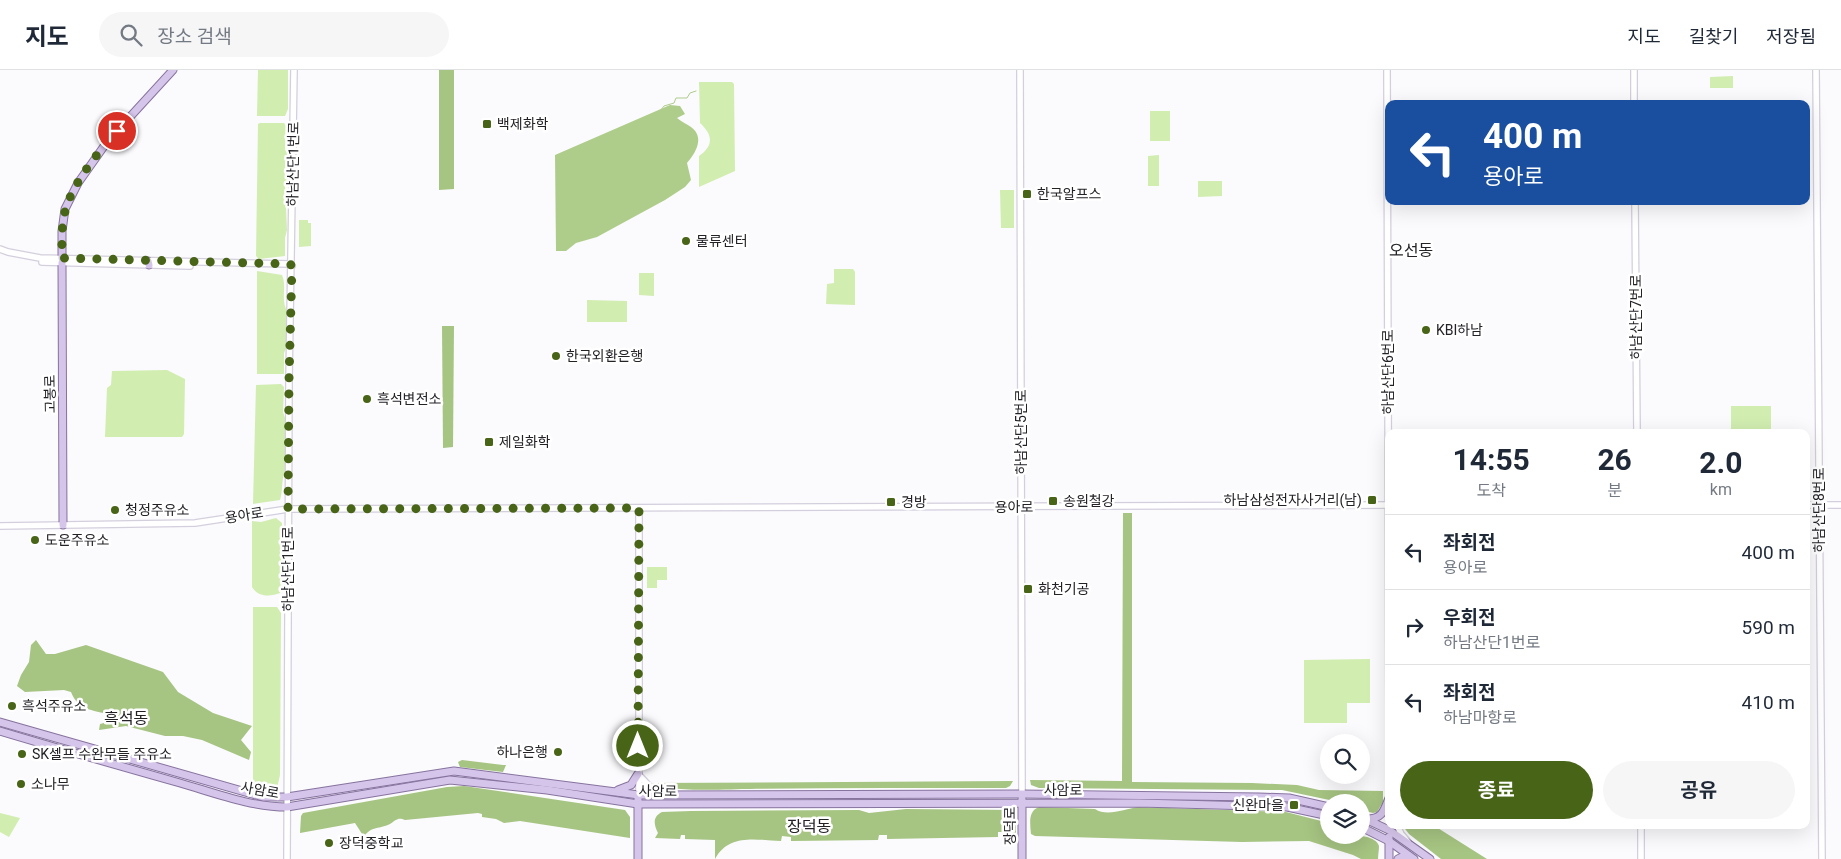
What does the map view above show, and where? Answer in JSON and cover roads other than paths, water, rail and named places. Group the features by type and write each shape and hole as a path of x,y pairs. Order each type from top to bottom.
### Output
{"main road":[{"name":"고봉로","path":"63,525 62,231 65,209 78,182 107,142 173,70"},
{"name":"사암로","path":"0,722 263,797 287,797 454,771 639,795 1022,794 1289,798 1320,805"},
{"name":"사암로","path":"0,731 261,805 287,807 450,780 547,790 638,804 1138,803 1280,807 1320,814"},
{"path":"613,791 631,785 638,774"},
{"name":"장덕로","path":"1022,794 1022,859"},
{"path":"637,859 639,795"},
{"path":"1370,819 1374,819 1382,815 1385,808"},
{"path":"1370,820 1385,826"},
{"path":"1389,829 1389,859"},
{"path":"1391,829 1430,859"},
{"path":"1370,832 1389,841 1414,859"},
{"path":"1398,859 1402,857 1410,859"}],"street":[{"name":"하남산단1번로","path":"286,859 289,380 294,70"},
{"name":"하남산단5번로","path":"1020,70 1022,794"},
{"name":"하남산단6번로","path":"1387,70 1387,100"},
{"path":"1634,70 1634,100"},
{"name":"하남산단8번로","path":"1816,70 1822,859"},
{"name":"하남산단6번로","path":"1387,205 1388,429"},
{"name":"하남산단7번로","path":"1635,205 1637,429"},
{"path":"0,251 8,256 34,261 290,264 292,266"},
{"path":"1810,505 1841,505"},
{"name":"용아로","path":"0,526 195,523 288,509 1385,506"},
{"path":"639,508 639,795"},
{"path":"638,774 655,791 668,795"},
{"path":"1399,829 1413,847"},
{"path":"1641,829 1641,859"}],"waterway":[{"path":"660,111 664,106 674,103 676,98 687,98 690,93 696,91"}],"place":[{"name":"백제화학","path":"487,124"},
{"name":"한국알프스","path":"1027,194"},
{"name":"물류센터","path":"686,241"},
{"name":"KBI하남","path":"1426,330"},
{"name":"한국외환은행","path":"556,356"},
{"name":"흑석변전소","path":"367,399"},
{"name":"제일화학","path":"489,442"},
{"name":"하남삼성전자사거리(남)","path":"1372,500"},
{"name":"송원철강","path":"1053,501"},
{"name":"경방","path":"891,502"},
{"name":"청정주유소","path":"115,510"},
{"name":"도운주유소","path":"35,540"},
{"name":"화천기공","path":"1028,589"},
{"name":"흑석주유소","path":"12,706"},
{"name":"하나은행","path":"558,752"},
{"name":"SK셀프 수완무들 주유소","path":"22,754"},
{"name":"소나무","path":"21,784"},
{"name":"신완마을","path":"1294,805"},
{"name":"장덕중학교","path":"329,843"}],"district":[{"name":"오선동","path":"1411,250"},
{"name":"흑석동","path":"126,718"},
{"name":"장덕동","path":"809,826"}]}
